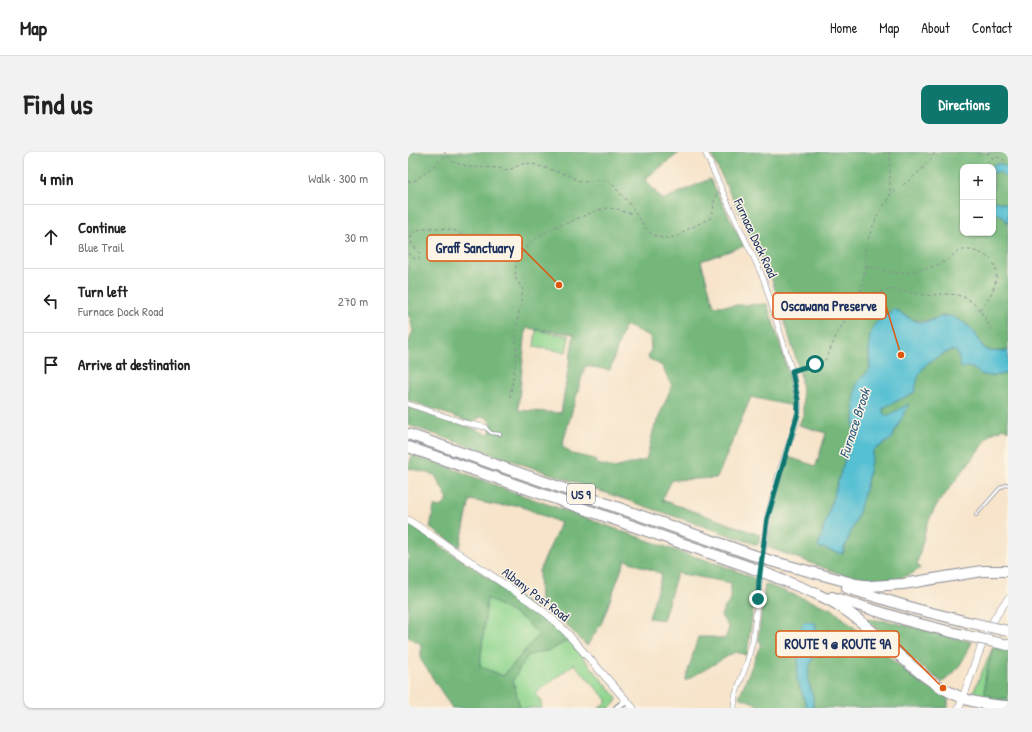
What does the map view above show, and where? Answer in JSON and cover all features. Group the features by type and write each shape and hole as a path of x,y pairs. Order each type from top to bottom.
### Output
{"highway":[{"name":"US 9","path":"408,434 884,600 942,617 1008,631"},
{"name":"US 9","path":"408,447 770,575 874,610 938,629 1008,644"},
{"path":"771,561 856,584 876,586 903,584 982,571 1008,571"},
{"path":"770,575 837,604 853,615 919,673 961,703 975,702 1008,706"}],"main road":[{"name":"Albany Post Road","path":"408,520 548,615 566,632 633,708"},
{"path":"961,703 988,630 1008,599"}],"street":[{"name":"Furnace Dock Road","path":"705,152 735,221 760,271 792,371 798,401 797,417 780,470 767,519 753,639 747,664 735,696 734,708"},
{"path":"408,404 465,423 485,426"},
{"path":"618,708 626,701"}],"lane":[{"path":"485,426 491,433 500,434"},
{"path":"976,515 1000,488 1008,484"}],"path":[{"path":"444,152 453,162 470,167 498,168 508,170 525,163 533,164 586,182 604,180 611,183 629,203 651,234 661,238 678,236 712,217 713,203 716,192 721,189"},
{"path":"889,152 890,195"},
{"path":"792,371 822,362 826,359 838,332 854,306 861,290 866,266 864,253 877,217 890,195 917,174 930,161 935,152"},
{"path":"988,152 991,158"},
{"path":"408,182 416,180 446,156"},
{"path":"986,164 991,158 998,157 1008,162"},
{"path":"408,254 416,260 421,256 413,246 410,239 416,230 436,228 458,232 465,238 473,250 480,253 488,255 501,254 517,256 524,251 528,244 554,227 568,223 596,210 608,208 617,209 627,213 635,213"},
{"path":"866,266 897,273 934,266 962,250 974,251 992,260 996,267 997,275 988,300 980,309"},
{"path":"510,397 517,354 515,333 523,290 516,281 515,274 517,256"},
{"path":"854,306 860,306 879,293 889,290 931,296 941,294 961,296 969,299 980,309 992,331"}],"green space":[{"path":"408,152 680,152 645,179 662,200 710,179 744,246 701,261 714,306 767,304 786,367 793,406 751,397 717,478 672,480 662,500 760,535 758,545 408,425 408,407 473,428 488,435 491,430 492,423 485,417 481,417 472,422 467,421 408,400 408,344 413,331 410,317 408,316","holes":["625,325 650,336 651,349 648,358 662,366 672,386 654,428 646,460 614,468 597,464 595,459 572,454 562,446 585,366 610,370","526,328 574,334 561,413 518,410"]},
{"path":"710,152 1008,152 1008,351 992,351 985,349 974,332 966,324 945,315 930,320 919,321 894,309 878,321 869,338 870,369 857,383 855,394 854,429 818,547 843,554 867,482 873,451 891,439 908,405 887,416 883,413 883,408 914,392 917,376 927,363 951,350 957,352 960,362 974,368 983,375 993,376 1008,373 1008,431 1005,428 991,434 936,506 927,524 917,564 920,568 914,573 888,580 852,578 767,547 773,510 788,457 816,466 826,433 799,425 803,415 800,372 772,280"},
{"path":"536,330 569,336 566,352 534,347"},
{"path":"412,456 446,466 505,489 680,552 719,564 756,579 747,655 735,652 685,681 698,637 725,639 729,628 721,616 724,608 731,600 731,583 677,573 663,620 649,618 662,574 625,560 602,622 587,646 560,618 540,603 539,571 561,523 518,505 501,506 470,500 460,547 430,528 434,507 443,506 448,499 435,475 408,468"},
{"path":"408,524 525,602 555,626 568,640 551,650 528,655 513,680 520,708 452,708 421,660 421,644 408,637","holes":["487,598 523,619 539,634 503,676 480,666"]},
{"path":"765,584 832,609 913,677 927,687 946,696 948,700 948,708 813,708 813,698 808,680 809,668 813,657 816,624 798,632 800,642 797,679 807,708 757,708 757,704 739,697 761,644 758,638"},
{"path":"487,597 523,619 539,634 503,676 480,666"},
{"path":"865,619 888,621 972,642 956,670 942,682"},
{"path":"568,640 614,694 617,699 615,703 610,708 599,708 608,701 574,664 535,694 541,701 541,708 520,708 513,680 528,655 551,650"},
{"path":"993,647 985,679 1000,699 1008,698 1008,703 978,698 973,693"},
{"path":"993,647 1008,650 1008,698 1000,699 985,694 985,679"}],"water":[{"path":"996,164 1002,164 1008,168 1008,180 1000,172 996,172"},
{"path":"996,202 1008,206 1008,223 1003,216 996,213"},
{"path":"894,309 919,322 946,316 951,316 960,321 972,330 983,347 987,350 994,352 1008,351 1008,373 988,376 969,367 961,368 957,352 951,350 926,365 919,375 915,392 883,408 883,413 887,416 909,404 891,439 873,451 859,512 842,554 818,547 854,429 855,394 857,383 870,369 869,344 871,333 878,321"},
{"path":"805,621 816,624 813,657 809,668 808,680 813,698 813,708 807,708 797,679 800,642 798,632"}],"place":[{"name":"Graff Sanctuary","path":"559,285"},
{"name":"Oscawana Preserve","path":"901,355"},
{"name":"ROUTE 9 @ ROUTE 9A","path":"943,688"}],"route":[{"path":"758,599 767,519 780,470 798,413 797,391 792,371 815,364"}],"water label":[{"name":"Furnace Brook","path":"854,423"}]}
